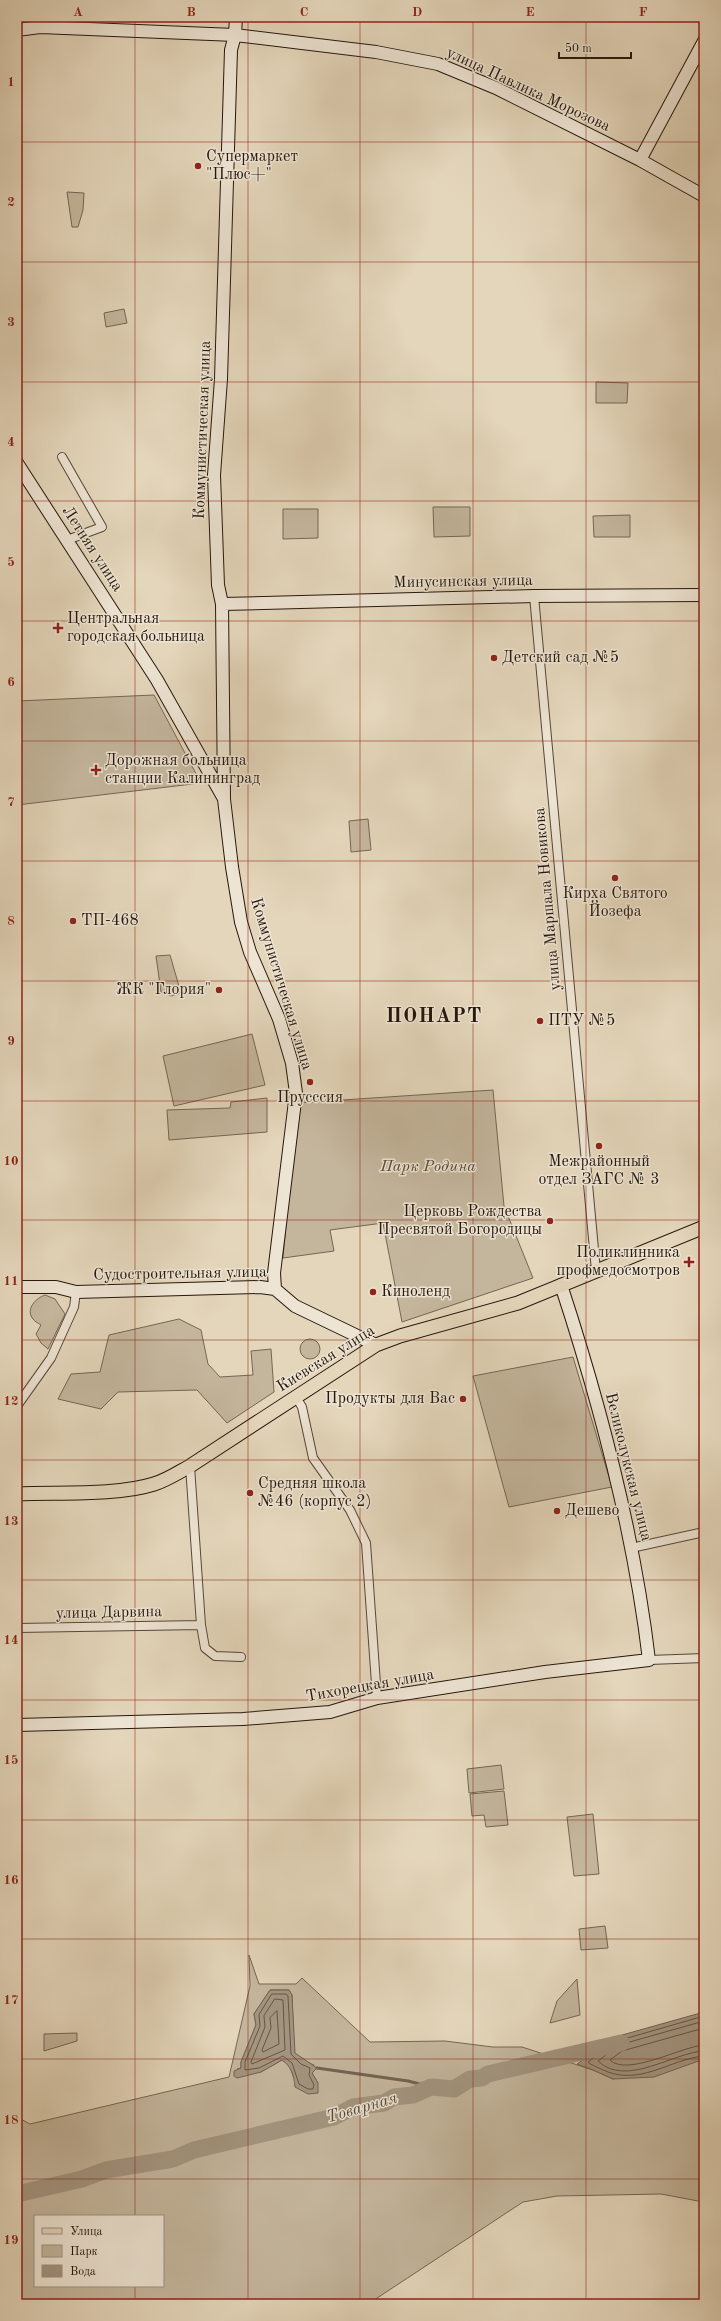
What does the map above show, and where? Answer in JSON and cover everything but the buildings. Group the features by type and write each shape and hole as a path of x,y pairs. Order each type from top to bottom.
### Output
{"main road":[{"name":"Киевская улица","path":"17,1494 111,1490 144,1486 162,1480 190,1466 376,1345 400,1336 518,1303 704,1227"}],"street":[{"name":"Коммунистическая улица","path":"236,17 235,35 231,50 221,379 214,475 218,585 222,604 224,798 241,922 250,952 279,1019 292,1063 296,1093 274,1273 275,1289"},
{"name":"улица Павлика Морозова","path":"17,30 40,27 235,35 376,52 438,64 496,88 640,160 704,196"},
{"path":"640,160 704,41"},
{"path":"62,457 102,527 67,540"},
{"name":"Летняя улица","path":"17,463 156,680 224,798"},
{"name":"Минусинская улица","path":"222,604 534,596 704,595"},
{"name":"улица Маршала Новикова","path":"534,596 596,1271"},
{"name":"Великолукская улица","path":"561,1285 596,1402 623,1507 649,1660"},
{"name":"Судостроительная улица","path":"17,1287 56,1287 76,1292 260,1287 275,1289 295,1306 376,1345"},
{"path":"17,1406 51,1358 74,1307 76,1292"},
{"path":"296,1397 302,1407 313,1458 350,1510 366,1543 377,1698"},
{"path":"190,1466 201,1625 205,1648 215,1656 241,1657"},
{"path":"631,1548 704,1532"},
{"name":"улица Дарвина","path":"17,1628 201,1625"},
{"name":"Тихорецкая улица","path":"17,1725 279,1717 330,1712 377,1698 545,1672 649,1660 704,1658"}],"green space":[{"path":"67,192 84,193 83,210 78,227 72,227"},
{"path":"124,309 127,323 106,327 104,313"},
{"path":"596,382 628,383 627,403 596,403"},
{"path":"433,507 470,507 470,536 434,537"},
{"path":"283,509 318,509 318,538 283,539"},
{"path":"630,515 630,537 594,537 593,516"},
{"path":"154,695 201,783 17,805 17,701"},
{"path":"368,819 371,850 351,852 349,821"},
{"path":"170,955 181,993 171,996 161,992 156,956"},
{"path":"252,1034 265,1085 174,1106 163,1056"},
{"name":"Парк Родина","path":"493,1090 504,1206 533,1278 402,1322 383,1223 330,1230 334,1251 283,1258 297,1103"},
{"path":"267,1098 267,1132 169,1140 167,1110 230,1108 231,1102"},
{"path":"45,1295 55,1299 65,1314 48,1349 41,1343 36,1334 41,1325 34,1320 30,1311 35,1301"},
{"path":"179,1319 201,1330 208,1364 220,1377 253,1375 251,1351 271,1349 274,1392 227,1423 197,1390 118,1392 101,1409 58,1399 71,1374 100,1372 109,1335"},
{"path":"310,1339 317,1342 320,1349 317,1356 310,1359 303,1356 300,1349 303,1342"},
{"path":"573,1357 612,1487 509,1507 473,1376"},
{"path":"501,1765 504,1789 469,1793 467,1769"},
{"path":"504,1791 508,1825 486,1827 484,1815 472,1816 470,1794"},
{"path":"593,1814 599,1874 574,1876 567,1817"},
{"path":"605,1926 608,1948 581,1950 579,1929"},
{"path":"249,1955 259,1984 296,1984 302,1978 370,2042 445,2041 493,2047 522,2047 593,2070 613,2079 704,2059 704,2199 698,2201 661,2194 557,2196 523,2202 368,2304 17,2304 17,2117 30,2124 229,2077 250,1986","holes":["270,1990 289,1990 292,1995 294,2053 304,2061 314,2065 312,2073 318,2083 294,2078 289,2065 282,2060 261,2072 237,2069 241,2068 241,2062 256,2025 254,2014"]},
{"path":"577,1979 580,2015 550,2023 557,2001"},
{"path":"77,2033 77,2041 44,2051 44,2034"}],"water":[{"path":"270,1990 289,1990 292,1995 295,2053 317,2068 312,2073 318,2083 318,2093 308,2094 295,2087 292,2071 282,2060 261,2072 237,2078 234,2076 234,2071 241,2068 241,2062 256,2025 254,2014"},
{"path":"704,2012 704,2059 654,2077 613,2079 577,2064 615,2037"}],"waterway":[{"name":"Товарная","path":"17,2194 82,2179 106,2170 173,2159 194,2150 334,2117 353,2107 384,2103 394,2097 413,2095 431,2087 454,2089 470,2079 482,2078 488,2074 621,2043"},
{"path":"317,2068 408,2081 431,2087"}],"place":[{"name":"Супермаркет \"Плюс+\"","path":"198,166"},
{"name":"Центральная городская больница","path":"58,628"},
{"name":"Детский сад №5","path":"494,658"},
{"name":"Дорожная больница станции Калининград","path":"96,770"},
{"name":"Кирха Святого Йозефа","path":"615,878"},
{"name":"ТП-468","path":"73,921"},
{"name":"ЖК \"Глория\"","path":"219,990"},
{"name":"ПТУ №5","path":"540,1021"},
{"name":"Прусссия","path":"310,1082"},
{"name":"Межрайонный отдел ЗАГС № 3","path":"599,1146"},
{"name":"Церковь Рождества Пресвятой Богородицы","path":"550,1221"},
{"name":"Поликлинника профмедосмотров","path":"689,1262"},
{"name":"Киноленд","path":"373,1292"},
{"name":"Продукты для Вас","path":"463,1399"},
{"name":"Средняя школа №46 (корпус 2)","path":"250,1493"},
{"name":"Дешево","path":"557,1511"}],"district":[{"name":"ПОНАРТ","path":"434,1017"}]}
